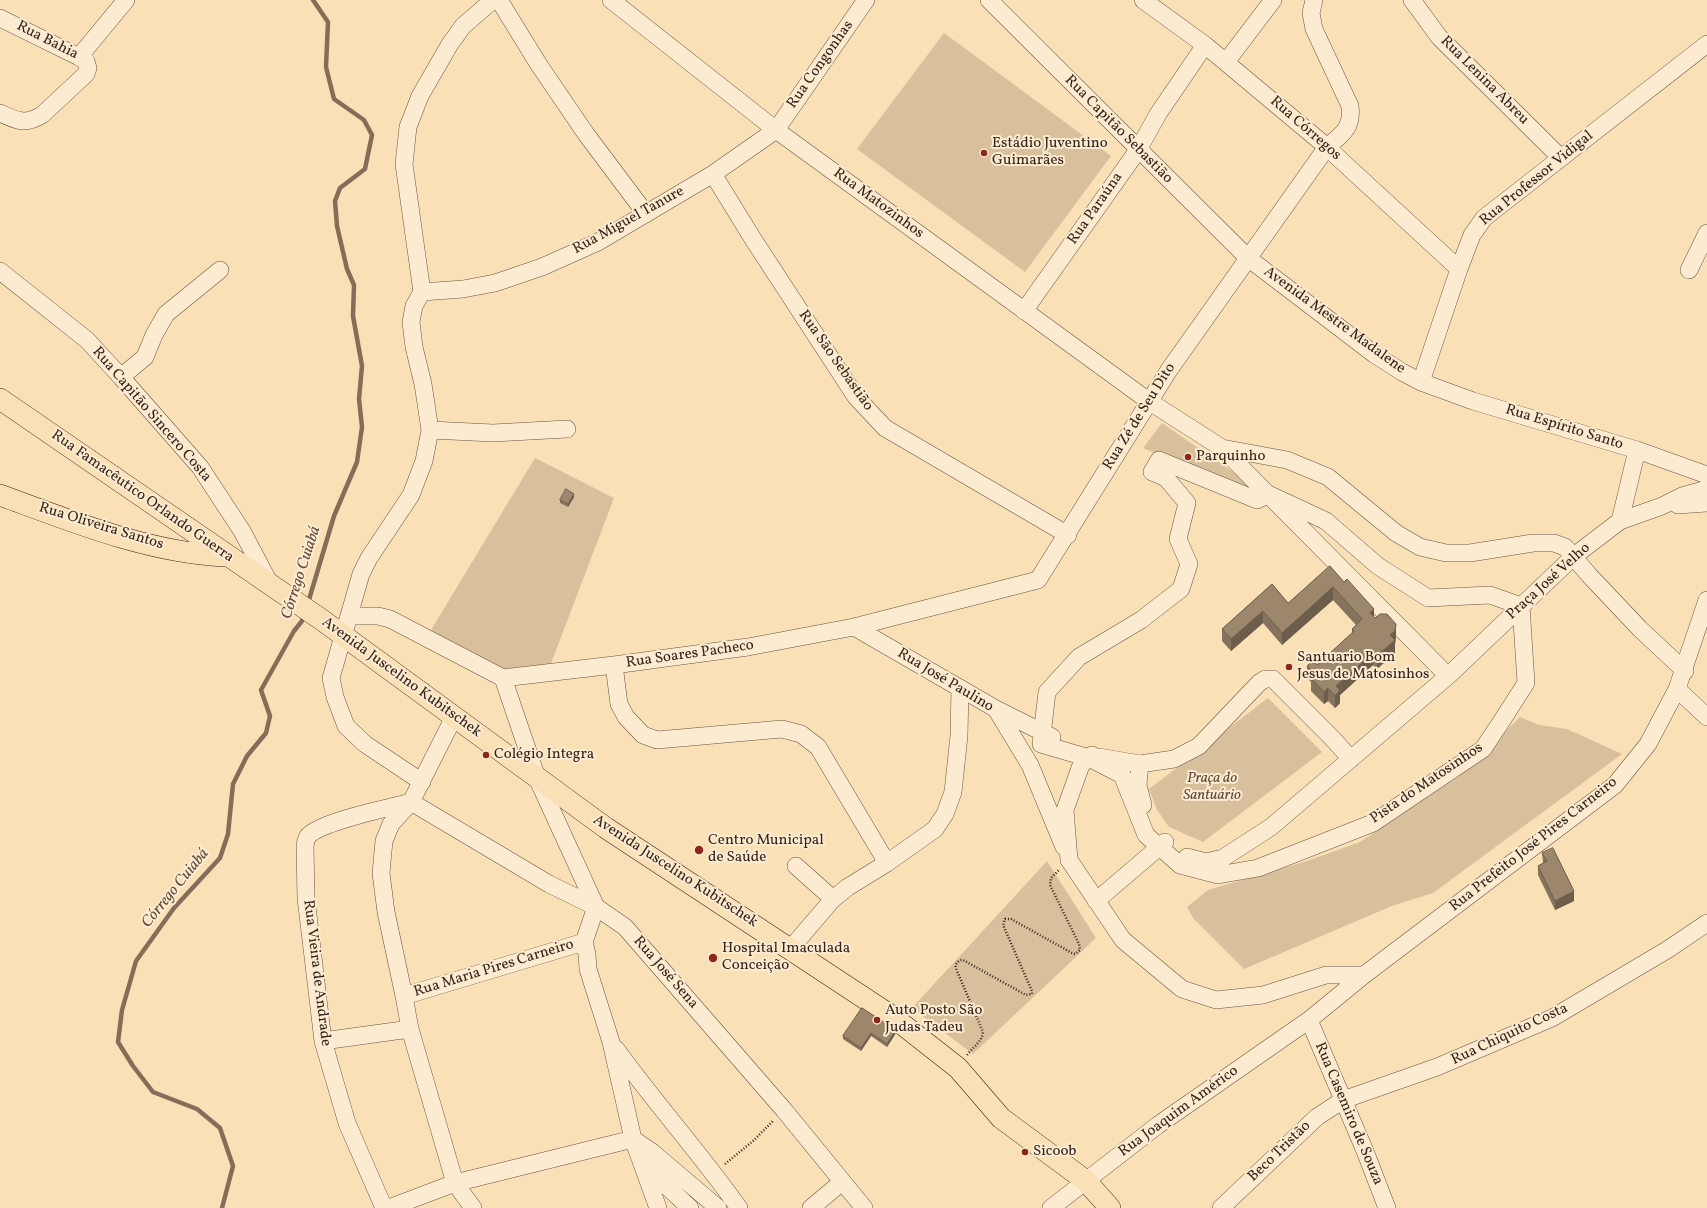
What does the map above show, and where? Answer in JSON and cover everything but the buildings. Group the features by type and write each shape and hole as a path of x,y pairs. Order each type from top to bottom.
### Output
{"main road":[{"name":"Rua Famacêutico Orlando Guerra","path":"0,399 277,590"},
{"name":"Rua Oliveira Santos","path":"0,496 142,543 210,555 226,556"},
{"name":"Avenida Juscelino Kubitschek","path":"277,590 322,620 346,626 454,716 606,828 894,1017 958,1068 1001,1118 1086,1181 1110,1208"}],"street":[{"path":"0,113 19,121 36,119 42,115 86,74 84,63 126,0"},
{"path":"422,782 365,744 346,726 335,697 331,678 361,574 368,558 411,495 424,461 430,430 423,384 414,347 411,322 414,306 422,292 404,164 408,127 420,96 450,44 463,26 493,0"},
{"path":"499,0 539,65 586,134 646,214"},
{"name":"Rua Matozinhos","path":"611,0 776,130 1150,402 1222,448"},
{"name":"Rua Capitão Sebastião","path":"989,0 1248,258"},
{"name":"Rua Córregos","path":"1143,0 1205,45 1327,147 1459,269"},
{"path":"1226,62 1273,0"},
{"name":"Rua Zé de Seu Dito","path":"1038,580 1068,535 1169,370 1327,147 1349,125 1351,116 1350,106 1314,29 1311,13 1314,0"},
{"name":"Rua Lenina Abreu","path":"1412,0 1439,37 1561,158"},
{"name":"Rua Congonhas","path":"776,130 861,2"},
{"name":"Rua Bahia","path":"0,18 84,63"},
{"name":"Rua Professor Vidigal","path":"1421,382 1472,235 1484,218 1707,44"},
{"name":"Rua Paraúna","path":"1024,311 1138,150 1158,114 1205,45"},
{"name":"Rua Miguel Tanure","path":"422,292 463,289 495,283 542,267 598,242 713,174 776,130"},
{"name":"Rua São Sebastião","path":"713,174 753,239 856,397 884,428 1068,535"},
{"path":"1690,270 1707,233"},
{"name":"Avenida Mestre Madalene","path":"1248,258 1374,354 1421,382"},
{"path":"121,377 145,357 154,335 166,314 220,270"},
{"name":"Rua Capitão Sincero Costa","path":"0,271 87,340 200,466 242,531 277,590"},
{"name":"Rua Espírito Santo","path":"1421,382 1473,401 1637,450 1707,475"},
{"path":"430,430 493,433 567,429"},
{"path":"1222,448 1448,676"},
{"path":"1222,448 1287,460 1328,477 1396,533 1420,547 1446,553 1470,553 1533,544 1554,543 1565,547 1609,597 1685,671"},
{"path":"1620,521 1637,450"},
{"name":"Pista do Matosinhos","path":"1268,494 1257,500 1159,460 1152,472 1166,478 1187,503 1178,539 1189,564 1181,589 1141,620 1079,657 1047,692 1040,744 1090,757 1122,775 1146,835 1162,844 1180,865 1218,875 1258,868 1373,823 1483,749 1526,684 1521,606"},
{"name":"Praça José Velho","path":"1350,759 1448,676 1574,556 1620,521 1662,506 1682,496 1707,489"},
{"path":"1268,494 1326,521 1378,566 1428,598 1490,596 1521,606"},
{"name":"Praça José Velho","path":"1662,506 1707,503"},
{"path":"226,556 242,531"},
{"name":"Rua Soares Pacheco","path":"502,678 748,647 854,627 1038,580"},
{"name":"Rua Prefeito José Pires Carneiro","path":"1309,1020 1364,975 1615,785 1648,744 1678,689 1707,600"},
{"path":"346,626 378,616 390,619 502,678 537,778 596,907 584,942 587,954 588,969 611,1042 633,1139 658,1208"},
{"name":"Rua José Paulino","path":"854,627 996,709 1030,765 1069,860"},
{"path":"614,665 619,704 626,718 643,735 657,740 782,729 801,734 818,747 887,863"},
{"path":"1140,764 1138,785 1144,809 1162,844 1186,856 1206,862 1223,858 1271,827 1350,759 1332,738 1277,681 1273,679 1265,679 1259,683 1199,746 1174,759 1140,764 1090,757 1081,765 1066,810 1069,860 1123,940 1182,989 1216,1000 1263,995 1326,975 1364,975"},
{"path":"791,948 833,899 848,887 887,863 935,830 945,814 953,792 959,736 960,688"},
{"path":"1678,689 1707,717"},
{"path":"996,709 1042,731"},
{"path":"454,716 411,802 391,824 384,841 381,873 386,912 410,1029 455,1183 473,1208"},
{"name":"Rua José Sena","path":"411,802 549,884 596,907 625,927 784,1110 864,1208"},
{"name":"Rua Vieira de Andrade","path":"384,1208 347,1123 323,1041 306,898 305,845 307,837 314,832 344,819 411,802"},
{"path":"1096,901 1162,844"},
{"path":"796,866 833,899"},
{"name":"Rua Chiquito Costa","path":"1343,1100 1437,1068 1552,1018 1667,950 1707,923"},
{"name":"Rua Maria Pires Carneiro","path":"404,996 584,942"},
{"name":"Rua Casemiro de Souza","path":"1309,1020 1365,1151 1387,1208"},
{"name":"Rua Joaquim Américo","path":"1052,1208 1158,1125 1309,1020"},
{"path":"323,1041 410,1029"},
{"path":"611,1042 640,1083 714,1173 739,1208"},
{"name":"Beco Tristão","path":"1222,1208 1317,1116 1343,1100"},
{"path":"389,1208 455,1183 633,1139 652,1152 718,1208"},
{"path":"642,1163 690,1208"},
{"path":"811,1208 842,1182"}],"path":[{"path":"958,1068 971,1050 979,1043 983,1037 983,1032 955,966 957,962 964,960 1029,996 1032,994 1032,991 1003,925 1005,919 1011,919 1072,954 1075,954 1080,950 1079,944 1049,881 1050,878 1069,860"},
{"path":"714,1173 753,1141 784,1110"}],"green space":[{"name":"Estádio Juventino Guimarães","path":"944,33 1111,156 1025,272 857,149"},
{"name":"Parquinho","path":"1162,423 1243,479 1253,491 1172,461 1143,448"},
{"path":"535,458 614,498 550,666 495,670 431,630"},
{"name":"Praça do Santuário","path":"1268,698 1322,752 1203,842 1169,827 1157,810 1149,789"},
{"path":"1520,717 1539,725 1567,729 1622,754 1433,893 1392,906 1244,969 1193,918 1187,907 1208,890 1307,861 1360,842 1458,777"},
{"path":"1047,861 1096,938 973,1054 912,1008"}],"waterway":[{"name":"Córrego Cuiabá","path":"308,603 334,516 357,462 362,427 359,399 362,366 353,316 354,285 347,269 337,226 335,201 340,188 365,169 372,135 364,120 334,99 326,67 328,22 313,0"},
{"name":"Córrego Cuiabá","path":"222,1208 233,1166 220,1128 197,1109 153,1092 133,1066 118,1042 122,1010 136,961 174,908 220,858 228,834 233,784 247,756 266,733 270,716 261,690 294,631 302,621 304,614"}],"place":[{"name":"Estádio Juventino Guimarães","path":"984,153"},
{"name":"Parquinho","path":"1188,457"},
{"name":"Santuario Bom Jesus de Matosinhos","path":"1289,667"},
{"name":"Colégio Integra","path":"486,755"},
{"name":"Centro Municipal de Saúde","path":"699,850"},
{"name":"Hospital Imaculada Conceição","path":"713,958"},
{"name":"Auto Posto São Judas Tadeu","path":"877,1020"},
{"name":"Sicoob","path":"1025,1152"}]}
